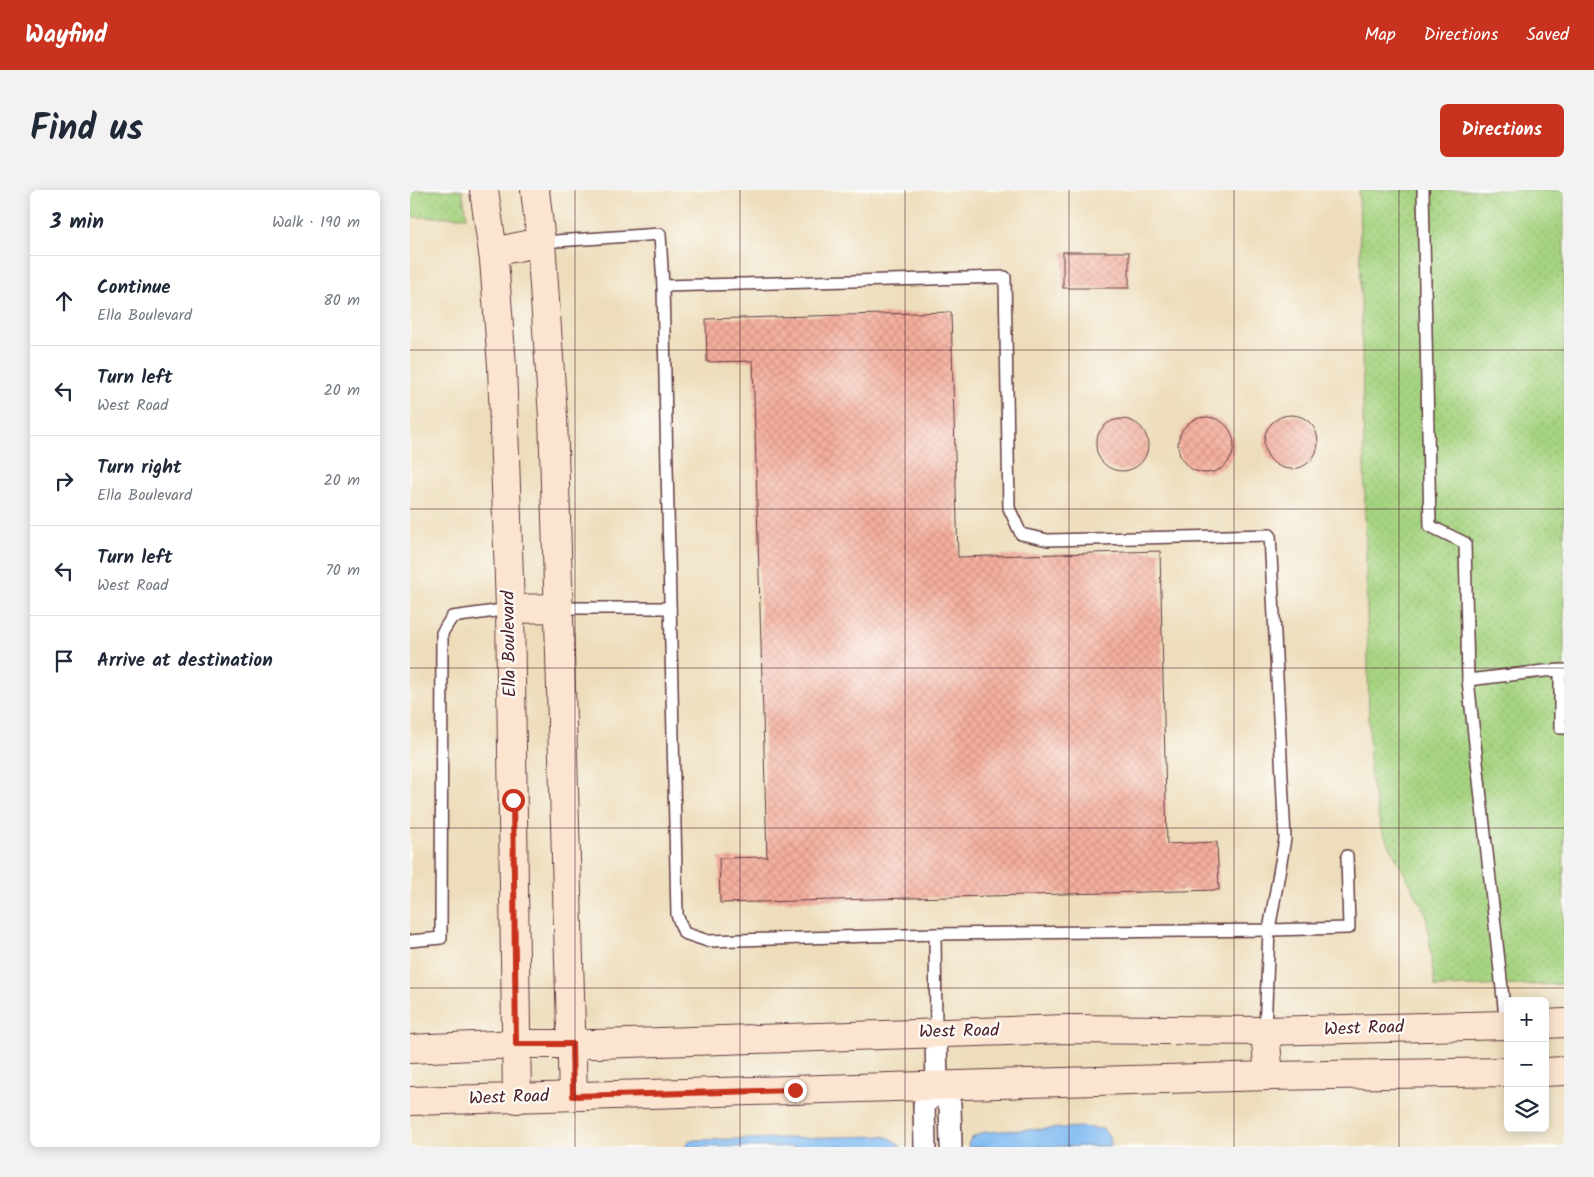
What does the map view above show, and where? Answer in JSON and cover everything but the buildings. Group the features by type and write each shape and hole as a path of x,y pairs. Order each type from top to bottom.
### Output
{"main road":[{"name":"Ella Boulevard","path":"484,190 493,252 502,366 510,610 517,1098"},
{"path":"535,190 541,242 553,416 573,1096"},
{"path":"493,252 541,242"},
{"path":"510,610 558,608"},
{"path":"1549,1024 1564,1023"},
{"name":"West Road","path":"410,1049 516,1044 572,1044 1068,1029 1265,1031 1504,1025"},
{"path":"1265,1031 1269,1076"},
{"path":"1549,1072 1564,1071"},
{"name":"West Road","path":"410,1101 937,1089 1269,1076 1504,1072"}],"street":[{"path":"936,1032 937,1089 950,1104 951,1147"},
{"path":"926,1147 924,1105 937,1089"}],"lane":[{"path":"1423,190 1430,526 1465,543 1468,680 1504,998"},
{"path":"541,242 660,234 677,915 684,933 708,941 935,934 1350,928 1347,856"},
{"path":"662,286 1005,277 1009,508 1021,534 1048,540 1270,535 1285,839 1269,930 1265,1031"},
{"path":"558,608 670,608"},
{"path":"410,941 441,938 442,632 452,617 510,610"},
{"path":"1468,680 1562,670 1560,728 1564,728"},
{"path":"935,934 936,1032"}],"green space":[{"path":"410,190 462,190 467,217 410,217"},
{"path":"1359,190 1564,190 1564,984 1435,987 1426,914 1381,829 1370,775"}],"water":[{"path":"1082,1127 1103,1129 1109,1137 1112,1146 968,1147 971,1139 984,1132"},
{"path":"883,1136 890,1138 902,1147 684,1147 690,1140"}],"route":[{"path":"513,800 516,1044 572,1044 573,1096 795,1090"}]}
